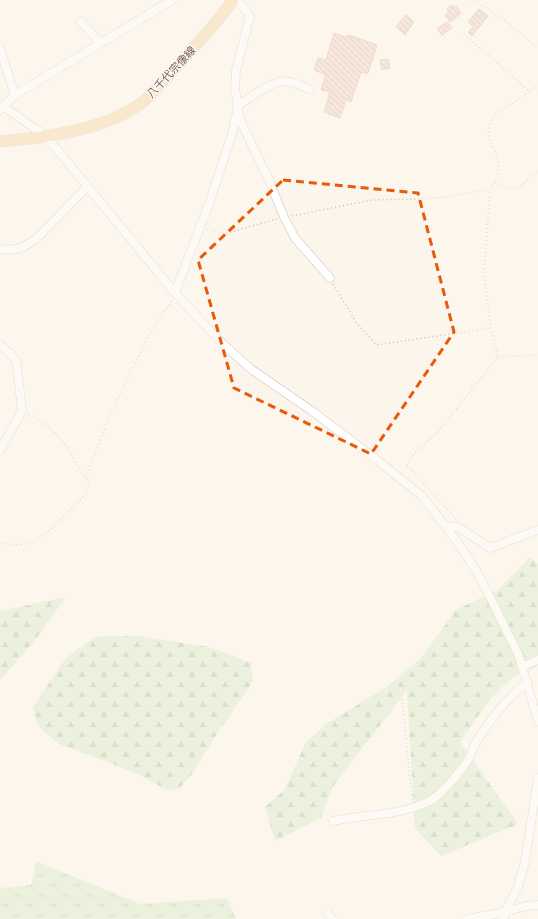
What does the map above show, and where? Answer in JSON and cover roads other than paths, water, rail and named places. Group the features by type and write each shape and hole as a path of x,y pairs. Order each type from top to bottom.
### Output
{"main road":[{"name":"八千代宗像線","path":"0,141 82,130 116,117 139,104 158,88 220,18 233,0"}],"street":[{"path":"172,0 15,95 2,108 26,121 38,132 46,136 175,293 223,344 251,369 318,416 422,496 446,527 477,572 519,656 538,721"},
{"path":"237,0 250,16 236,71 238,107 242,124 295,238 330,278"},
{"path":"81,22 101,43"},
{"path":"0,49 15,95"},
{"path":"175,293 212,198 232,134 238,107 273,84 283,81 292,82 309,89"},
{"path":"0,249 11,250 29,244 38,237 88,186"},
{"path":"0,345 12,354 16,361 22,411 0,450"},
{"path":"446,527 458,527 490,548 538,530"},
{"path":"522,667 538,660"},
{"path":"333,822 349,817 413,808 429,802 445,788 470,758 473,746 494,716 509,697 526,682"},
{"path":"504,919 506,910 518,887 523,867 538,778"},
{"path":"468,919 526,906 538,905"}]}
